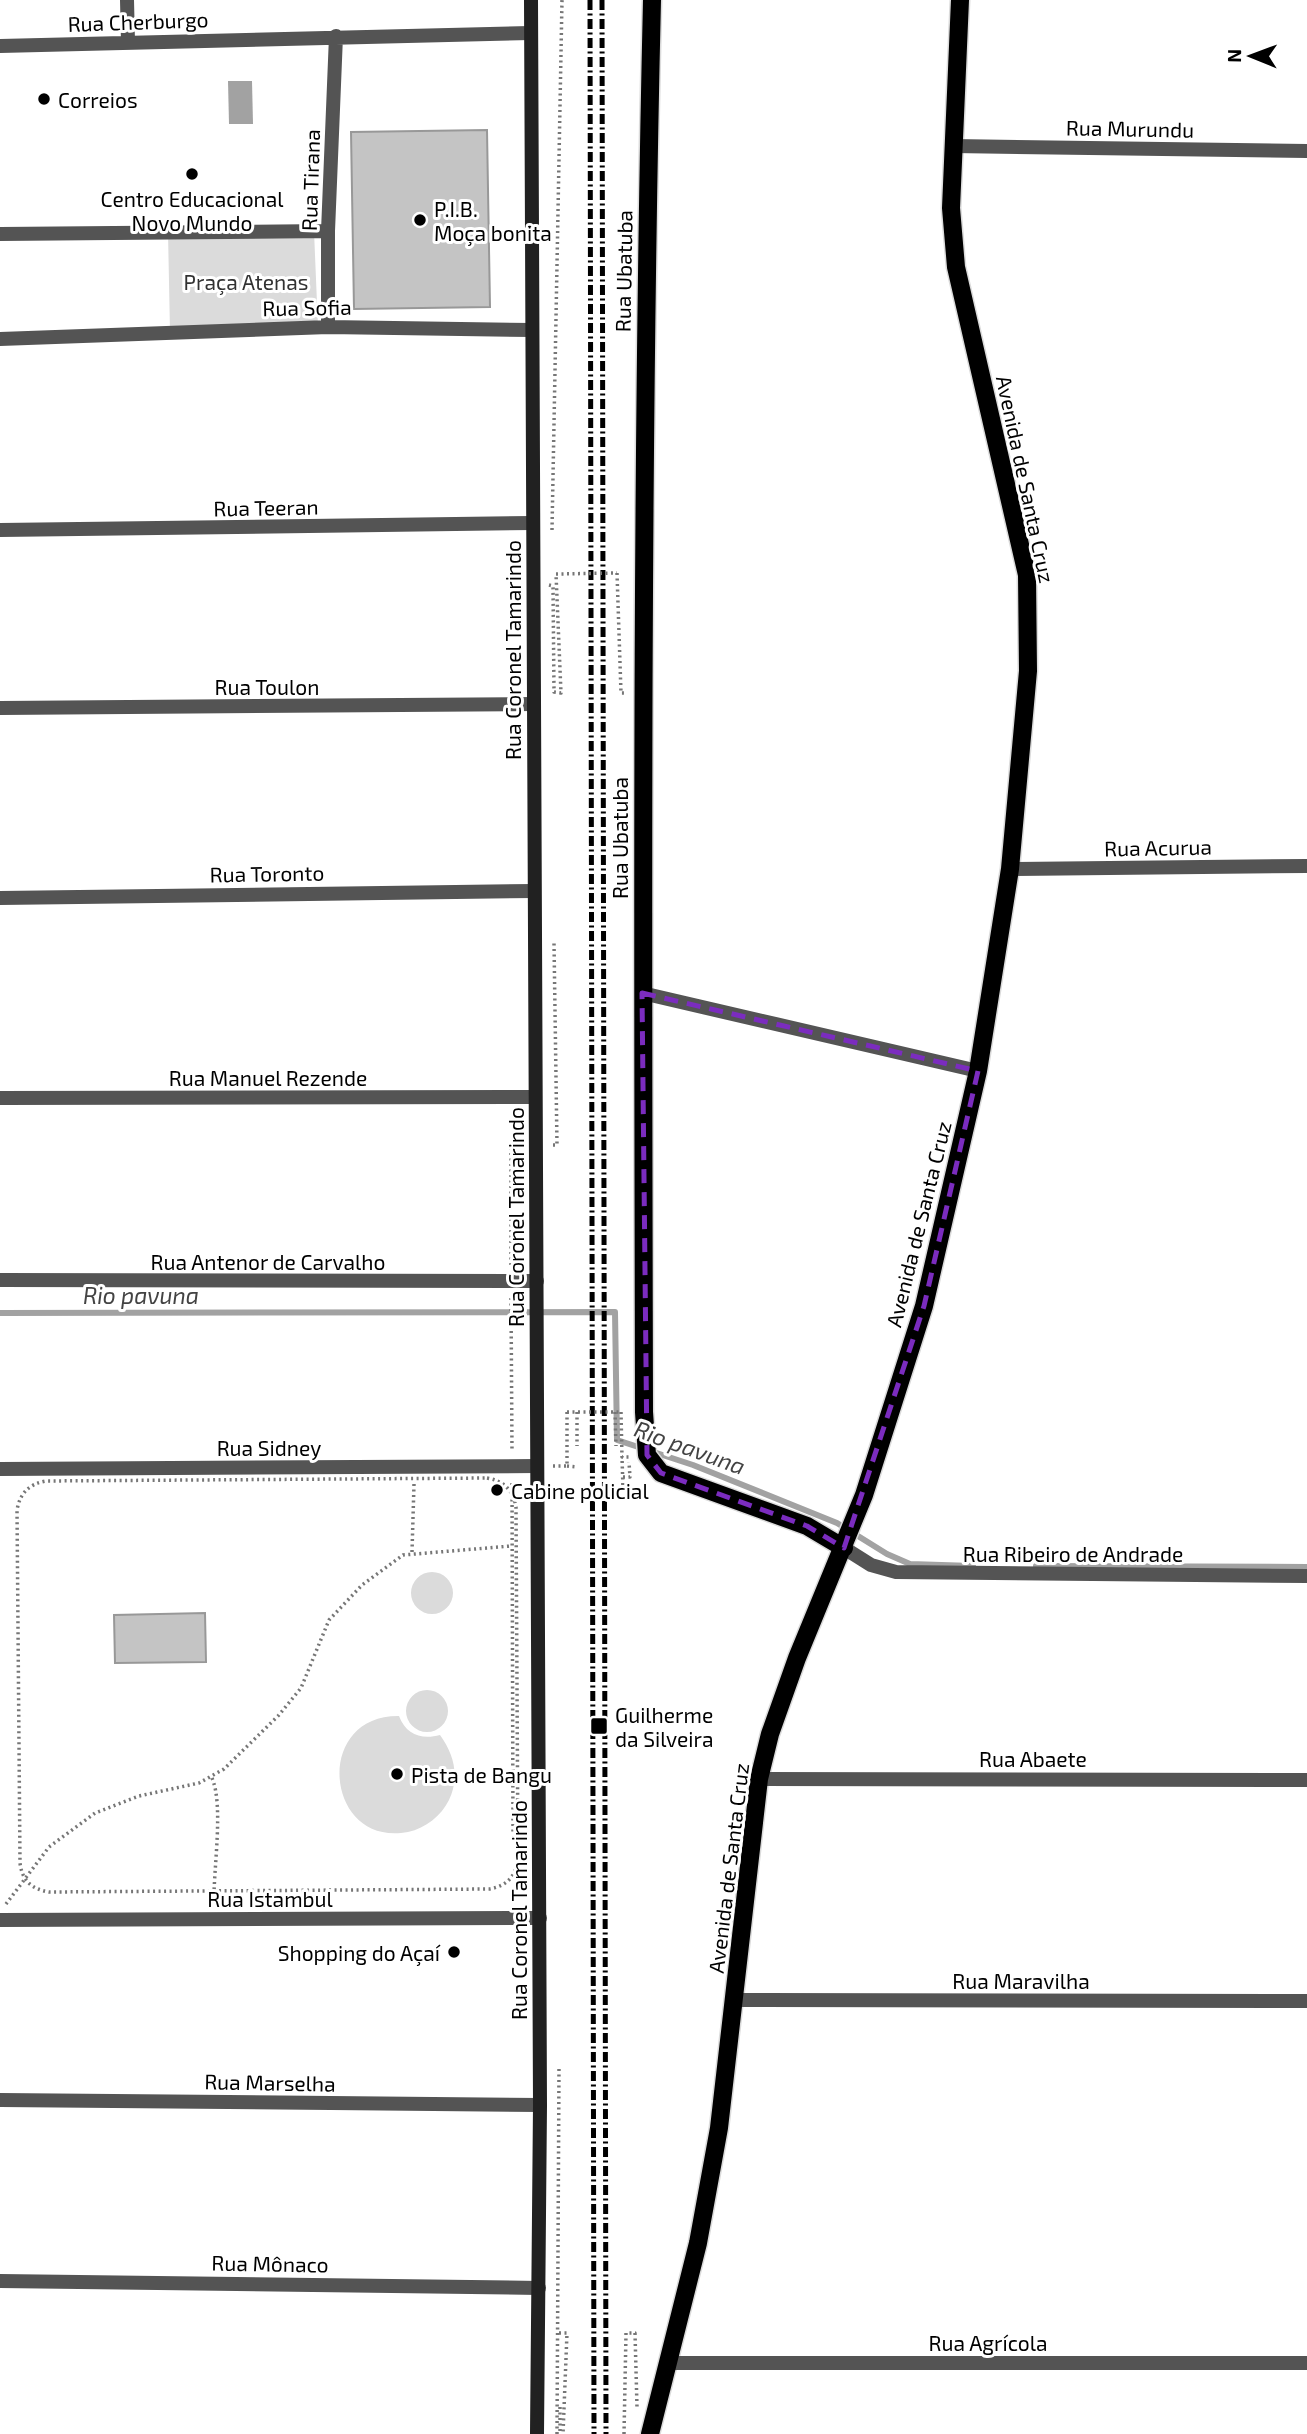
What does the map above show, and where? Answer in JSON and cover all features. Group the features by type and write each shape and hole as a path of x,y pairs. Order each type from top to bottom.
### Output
{"main road":[{"name":"Rua Coronel Tamarindo","path":"531,0 540,1918 537,2434"},
{"name":"Rua Ubatuba","path":"652,0 645,292 642,993 647,1455 661,1473 807,1526 844,1548"},
{"name":"Avenida de Santa Cruz","path":"650,2434 709,2187 735,2000 759,1779 770,1734 797,1658 864,1495 924,1306 978,1071 1010,869 1027,683 1027,575 956,267 951,208 960,0"}],"street":[{"path":"127,0 128,42"},
{"name":"Rua Cherburgo","path":"0,46 530,33"},
{"name":"Rua Tirana","path":"328,327 328,231 336,36"},
{"name":"Rua Murundu","path":"953,146 1307,151"},
{"path":"0,234 328,231"},
{"name":"Rua Sofia","path":"0,339 328,327 531,330"},
{"name":"Rua Teeran","path":"0,530 532,523"},
{"name":"Rua Toulon","path":"0,708 533,704"},
{"name":"Rua Acurua","path":"1010,869 1307,866"},
{"name":"Rua Toronto","path":"0,898 534,891"},
{"path":"642,993 978,1071"},
{"name":"Rua Manuel Rezende","path":"0,1098 535,1097"},
{"name":"Rua Antenor de Carvalho","path":"0,1280 537,1281"},
{"name":"Rua Sidney","path":"0,1469 414,1473 537,1466"},
{"name":"Rua Ribeiro de Andrade","path":"844,1548 871,1565 896,1572 1307,1576"},
{"name":"Rua Abaete","path":"759,1779 1307,1780"},
{"name":"Rua Istambul","path":"0,1920 540,1918"},
{"name":"Rua Maravilha","path":"735,2000 1307,2001"},
{"name":"Rua Marselha","path":"0,2100 540,2105"},
{"name":"Rua Mônaco","path":"0,2281 539,2288"},
{"name":"Rua Agrícola","path":"668,2363 1307,2363"}],"path":[{"path":"533,584 553,586 554,692 561,693 556,574 617,573"},
{"path":"566,1466 566,1412 621,1412 623,1489 616,1489"},
{"path":"577,1412 577,1446"},
{"path":"615,1412 616,1446"},
{"path":"622,1457 629,1457"},
{"path":"537,1466 577,1466"},
{"path":"412,1552 414,1473"},
{"path":"414,1473 487,1478 504,1484 515,1498 518,1860 513,1877 506,1884 489,1889 49,1892 32,1886 25,1879 20,1863 17,1510 23,1493 29,1486 46,1481 414,1473"},
{"path":"0,1911 49,1847 95,1813 138,1796 212,1779 291,1702 311,1671 329,1620 372,1578 412,1552 538,1545"},
{"path":"212,1779 218,1801 213,1891 215,1919"},
{"path":"559,2332 567,2333 562,2434 559,2332"},
{"path":"624,2434 626,2333 635,2333 637,2409"}],"highlighted area":[{"path":"642,993 978,1071 924,1306 844,1548 807,1526 661,1473 647,1455"}],"green space":[{"name":"Praça Atenas","path":"314,231 318,327 170,332 168,232"},
{"path":"432,1572 447,1578 453,1593 447,1608 432,1614 417,1608 411,1593 417,1578"},
{"path":"427,1690 442,1696 448,1711 442,1726 427,1732 412,1726 406,1711 412,1696"},
{"name":"Pista de Bangu","path":"399,1716 406,1728 415,1735 440,1735 452,1758 454,1783 446,1806 427,1824 408,1832 380,1832 359,1820 346,1802 340,1780 342,1756 352,1736 371,1721"}],"shaded area":[{"path":"228,81 252,81 253,124 229,124"}],"building":[{"name":"P.I.B. Moça bonita","path":"487,130 490,307 354,309 351,132"},
{"path":"205,1613 206,1662 115,1663 114,1615"}],"waterway":[{"name":"Rio pavuna","path":"0,1313 615,1312 617,1440 693,1465 837,1523 887,1554 910,1564 973,1566"},
{"name":"Rio pavuna","path":"1036,1566 1307,1567"}],"railway":[{"path":"590,0 594,2434"},
{"path":"602,0 606,2434"}],"place":[{"name":"Correios","path":"44,99"},
{"name":"Centro Educacional Novo Mundo","path":"192,174"},
{"name":"P.I.B. Moça bonita","path":"420,220"},
{"name":"Cabine policial","path":"497,1490"},
{"name":"Guilherme da Silveira","path":"599,1726"},
{"name":"Pista de Bangu","path":"397,1774"},
{"name":"Shopping do Açaí","path":"454,1952"}]}
